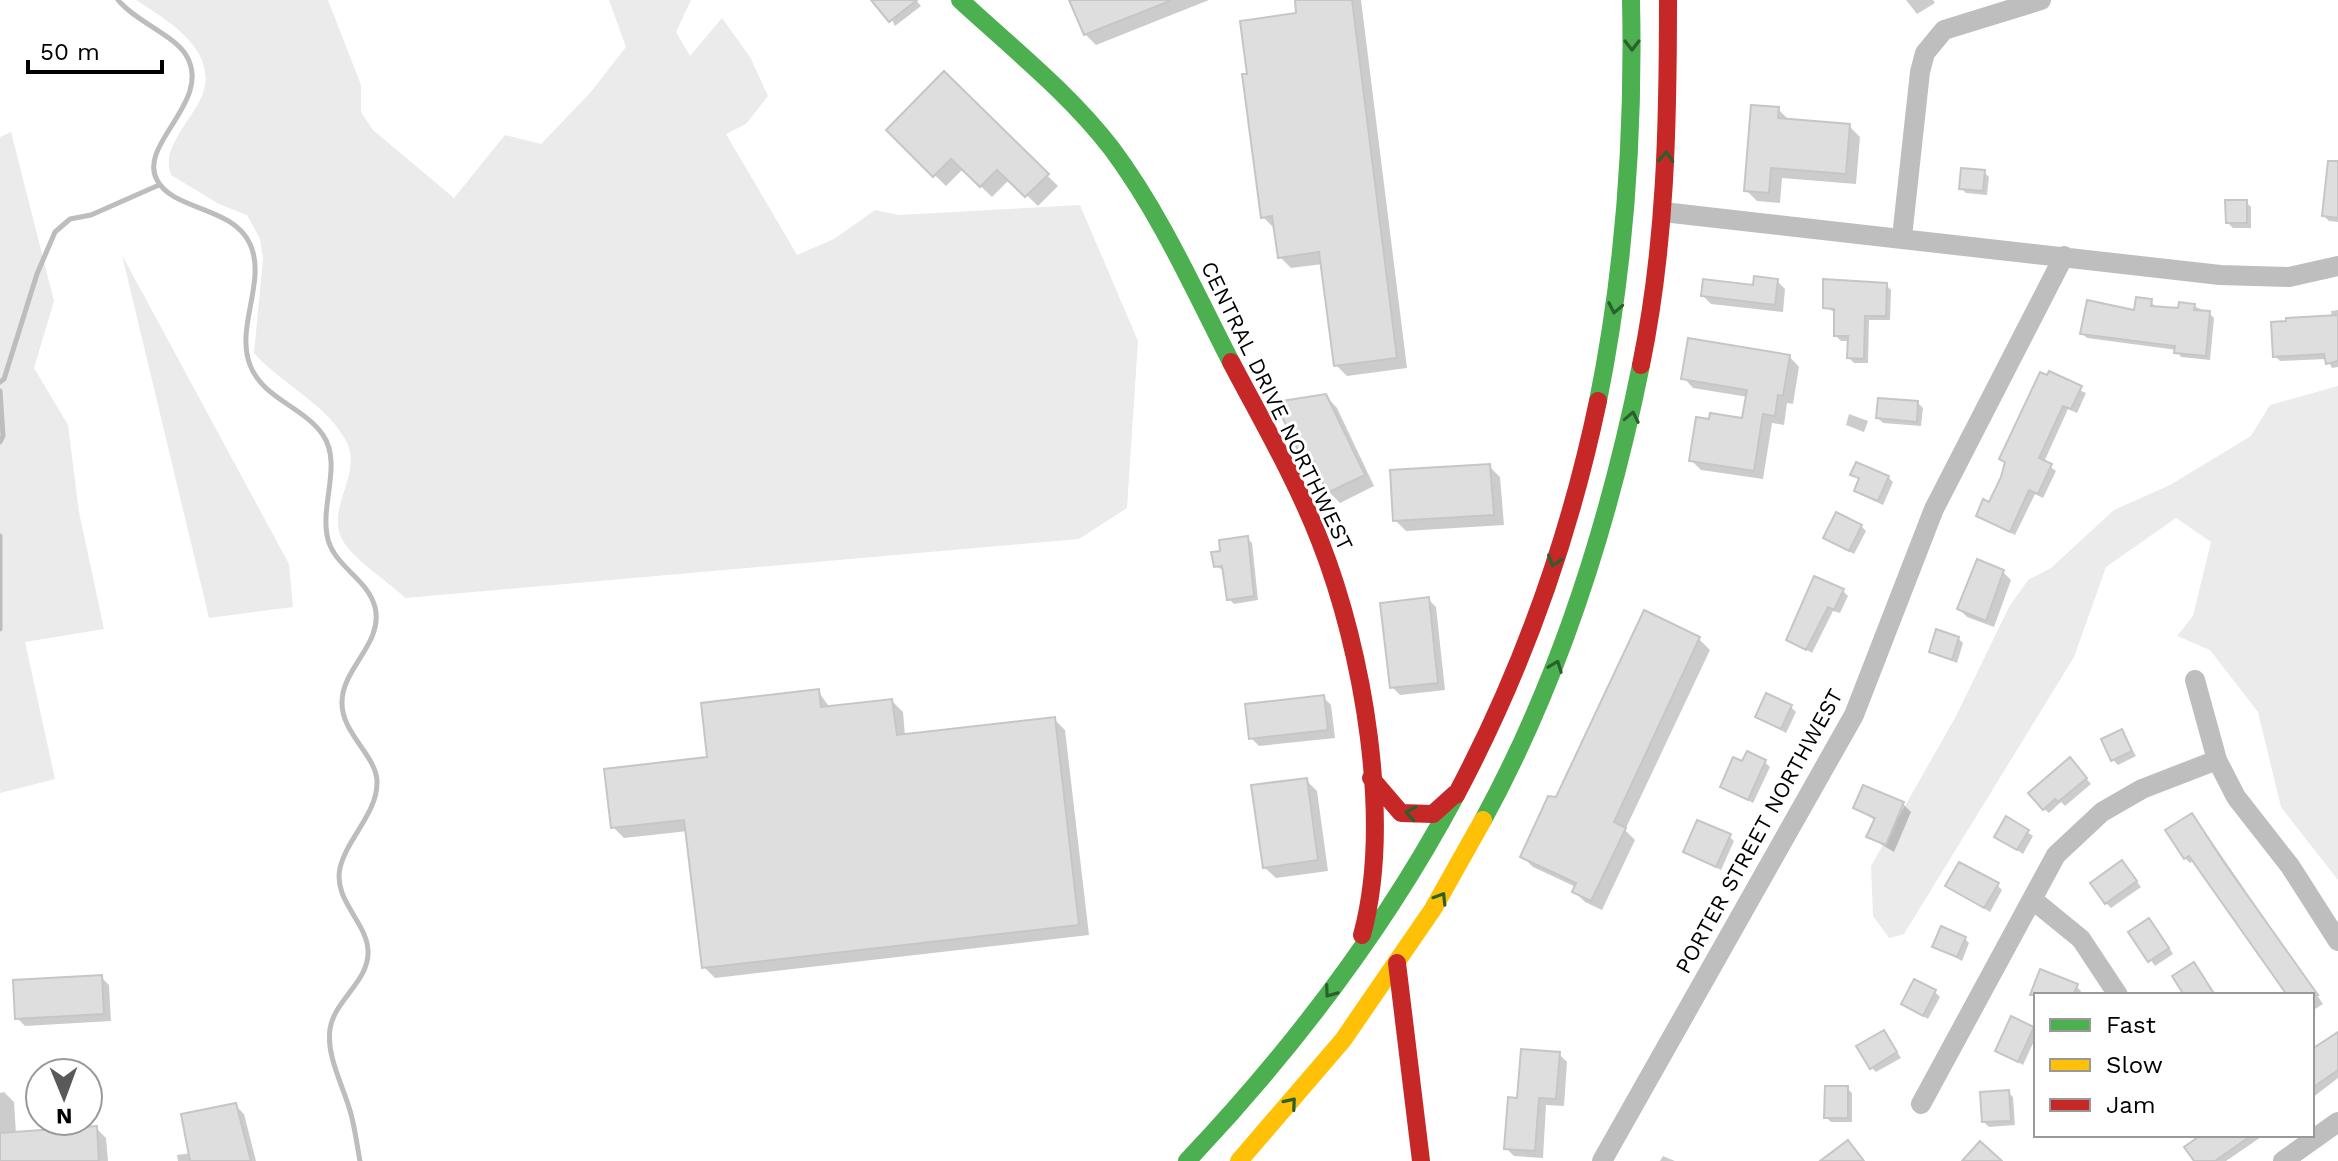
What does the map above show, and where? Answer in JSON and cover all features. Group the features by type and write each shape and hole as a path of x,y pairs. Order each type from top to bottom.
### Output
{"main road":[{"name":"CENTRAL DRIVE NORTHWEST","path":"960,0 1071,103 1110,148 1142,194 1195,290 1311,521 1331,570 1354,653 1371,778 1374,897 1355,956"},
{"path":"1421,1161 1394,937 1479,782 1505,696 1547,584 1593,424 1619,289 1632,114 1631,0"},
{"path":"1239,1161 1337,1047 1397,963 1467,855 1510,775 1592,573 1626,448 1647,339 1661,235 1668,125 1668,0"},
{"path":"1626,208 1663,212"},
{"path":"1624,231 1661,235"},
{"path":"1187,1161 1287,1052 1355,956 1457,792 1505,696"},
{"path":"1371,778 1390,805 1401,813 1416,816 1433,814 1457,792"}],"street":[{"path":"1902,237 1920,72 1925,53 1944,30 2041,0"},
{"path":"1663,212 2220,275 2289,277 2338,266"},
{"name":"PORTER STREET NORTHWEST","path":"1602,1161 1854,715 1934,509 2064,256"},
{"path":"2195,680 2217,760 2236,797 2290,866 2338,941"},
{"path":"1921,1104 2056,855 2102,812 2142,789 2217,760"},
{"path":"2032,899 2081,939 2117,993"},
{"path":"2283,1161 2338,1122"}],"shaded area":[{"path":"136,0 328,0 361,85 361,112 373,130 454,198 505,135 541,144 590,93 626,47 609,0 691,0 676,32 690,56 722,18 750,57 768,96 746,124 726,134 797,255 834,239 875,210 899,215 1080,205 1138,341 1127,508 1079,539 405,598 362,562 342,539 338,515 348,479 350,455 339,429 317,406 254,353 263,259 260,239 247,215 219,204 171,175 171,149 204,90 202,60 173,25"},
{"path":"11,132 54,301 34,368 68,425 79,512 104,629 25,642 55,779 0,793 0,137"},
{"path":"122,255 289,564 293,607 209,618"},
{"path":"2338,386 2338,880 2281,807 2258,712 2210,650 2177,636 2193,616 2211,542 2176,518 2106,567 2074,657 1904,934 1889,938 1873,916 1871,866 1956,716 2009,607 2028,580 2051,568 2114,510 2170,485 2251,436 2270,405"}],"building":[{"path":"871,0 917,0 889,22"},
{"path":"1069,0 1170,0 1170,1 1084,35"},
{"path":"1295,0 1352,0 1397,358 1334,366 1319,252 1278,258 1272,216 1261,218 1242,74 1247,74 1240,21 1296,13"},
{"path":"944,71 1049,174 1025,197 997,170 980,187 951,159 933,177 886,130"},
{"path":"1751,105 1779,107 1778,118 1850,124 1846,174 1771,168 1769,193 1744,191"},
{"path":"2328,161 2338,161 2338,218 2322,216"},
{"path":"1961,168 1985,170 1983,191 1959,189"},
{"path":"2225,200 2247,200 2247,223 2226,223"},
{"path":"1754,276 1778,279 1775,305 1701,296 1703,279 1753,285"},
{"path":"1823,279 1887,283 1886,316 1865,316 1864,359 1847,358 1848,336 1834,336 1834,309 1823,308"},
{"path":"2136,297 2152,299 2151,306 2178,308 2179,302 2195,304 2194,310 2210,311 2206,356 2174,353 2175,346 2080,334 2087,300 2134,310"},
{"path":"2338,315 2338,361 2326,364 2324,354 2273,357 2271,322 2286,321 2286,318"},
{"path":"1688,338 1790,355 1783,396 1778,395 1775,416 1763,414 1754,471 1689,461 1696,417 1709,419 1710,413 1742,418 1747,390 1681,379"},
{"path":"2049,371 2082,386 2071,409 2063,406 2039,458 2052,464 2038,494 2029,490 2010,532 1976,516 1983,499 1989,502 2001,477 2005,462 1999,459 2040,372 2047,375"},
{"path":"1326,394 1365,475 1327,493 1314,461 1305,465 1275,402"},
{"path":"1878,398 1918,401 1917,422 1876,418"},
{"path":"1856,462 1889,476 1878,501 1854,491 1859,478 1850,475"},
{"path":"1490,464 1494,515 1393,521 1390,470"},
{"path":"1836,512 1862,525 1849,551 1823,538"},
{"path":"1248,536 1254,596 1227,600 1222,566 1214,567 1211,552 1220,551 1219,540"},
{"path":"1977,559 2004,570 1986,621 1957,609"},
{"path":"1814,576 1844,589 1834,610 1828,607 1806,650 1786,640"},
{"path":"1429,597 1438,683 1390,688 1380,603"},
{"path":"1644,610 1700,637 1614,822 1626,828 1591,901 1572,892 1576,883 1520,857 1548,796 1556,797"},
{"path":"1936,629 1959,637 1952,660 1929,652"},
{"path":"819,689 821,707 892,699 897,735 1055,717 1079,925 702,968 684,820 611,828 604,769 707,757 701,703"},
{"path":"1766,693 1792,705 1781,729 1755,717"},
{"path":"1324,695 1328,730 1249,739 1245,704"},
{"path":"2122,729 2132,751 2111,761 2101,739"},
{"path":"1747,751 1766,760 1748,800 1720,787 1733,757 1742,761"},
{"path":"2070,757 2087,778 2043,810 2028,793"},
{"path":"1307,778 1318,860 1263,868 1251,785"},
{"path":"1863,785 1904,802 1886,845 1866,837 1875,818 1853,808"},
{"path":"2192,813 2318,995 2286,993 2189,856 2184,859 2165,830"},
{"path":"2006,816 2029,830 2017,850 1994,837"},
{"path":"1697,820 1731,834 1716,867 1683,852"},
{"path":"2122,860 2137,881 2105,904 2090,883"},
{"path":"1959,862 1999,883 1984,908 1945,886"},
{"path":"2149,918 2169,948 2148,962 2128,932"},
{"path":"1941,926 1966,937 1957,957 1932,947"},
{"path":"2194,962 2214,993 2183,993 2172,976"},
{"path":"2040,969 2078,984 2074,993 2030,995"},
{"path":"102,975 104,1014 15,1019 13,980"},
{"path":"1914,979 1936,990 1923,1016 1901,1004"},
{"path":"2011,1016 2034,1027 2018,1062 1995,1051"},
{"path":"1884,1030 1897,1052 1870,1069 1856,1046"},
{"path":"2338,1032 2338,1070 2314,1087 2314,1048"},
{"path":"1521,1049 1560,1052 1556,1099 1539,1098 1535,1151 1504,1149 1508,1097 1517,1098"},
{"path":"1825,1086 1848,1086 1848,1118 1824,1118"},
{"path":"2009,1090 2011,1121 1982,1122 1980,1092"},
{"path":"236,1103 251,1161 190,1161 181,1114"},
{"path":"24,1131 24,1137 98,1137 99,1161 0,1161 0,1133"},
{"path":"2198,1137 2249,1137 2215,1161 2194,1161 2184,1147"},
{"path":"1848,1140 1864,1161 1820,1161"},
{"path":"1980,1141 2002,1161 1962,1161"}],"waterway":[{"path":"118,0 134,15 173,41 186,55 192,72 190,89 157,152 154,166 157,180 176,198 231,222 250,244 255,273 246,335 250,365 264,386 315,425 323,435 331,458 326,523 330,546 365,587 375,607 374,632 348,678 342,702 347,724 371,762 377,781 373,804 344,857 339,880 345,900 366,939 367,961 333,1019 329,1040 351,1114 360,1161"},
{"path":"0,382 4,379 37,274 55,232 70,219 91,215 159,185"},
{"path":"0,391 3,436 0,442"},
{"path":"0,536 0,629"}],"traffic: fast":[{"path":"960,0 1059,90 1112,149 1161,226 1231,362"},
{"path":"1598,401 1615,301 1626,201 1631,101 1631,0"},
{"path":"1483,820 1536,711 1579,598 1614,483 1641,365"},
{"path":"1187,1161 1263,1076 1334,987 1398,894 1456,795"}],"traffic: slow":[{"path":"1239,1161 1343,1040 1433,909 1483,820"}],"traffic: jam":[{"path":"1641,365 1661,229 1668,0"},
{"path":"1231,362 1311,518 1349,633 1369,736 1374,789 1375,841 1371,890 1362,935"},
{"path":"1456,795 1502,701 1541,603 1573,503 1598,401"},
{"path":"1371,778 1401,813 1433,814 1455,794"},
{"path":"1397,963 1421,1161"}]}
